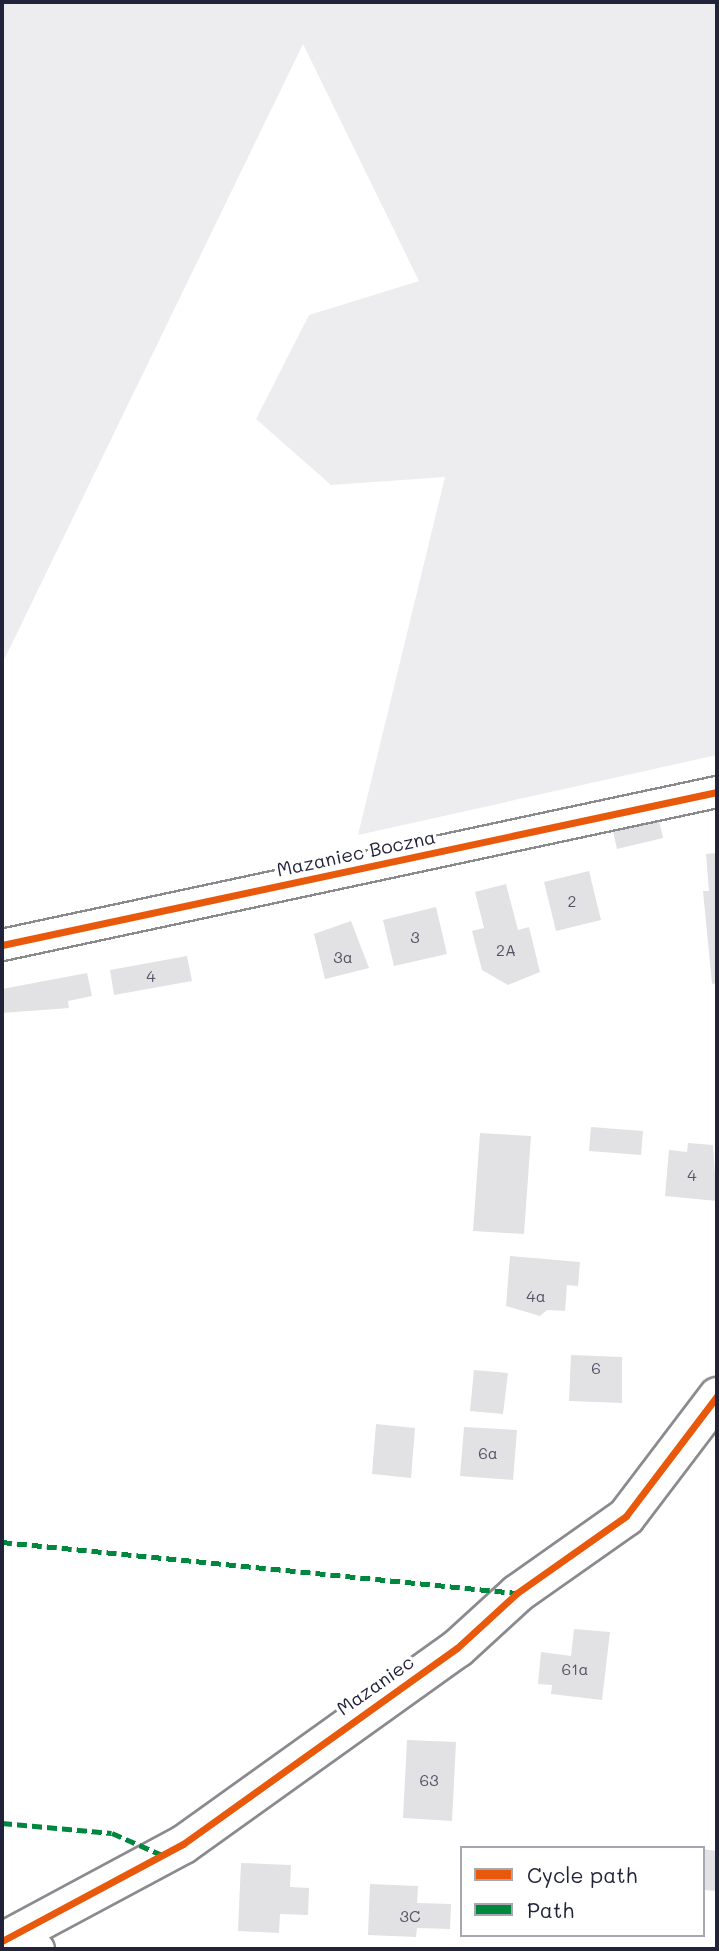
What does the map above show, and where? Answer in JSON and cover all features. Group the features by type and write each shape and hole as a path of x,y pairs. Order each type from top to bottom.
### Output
{"street":[{"name":"Mazaniec Boczna","path":"2,945 717,792"},
{"name":"Mazaniec","path":"15,1944 183,1844 457,1648 517,1593 626,1516 717,1396"}],"shaded area":[{"path":"2,2 717,2 717,755 358,835 445,477 331,485 256,419 309,315 419,281 303,44 2,664"}],"building":[{"path":"658,816 663,838 617,849 612,827"},
{"path":"717,853 717,983 712,984 703,891 709,891 706,854"},
{"path":"589,871 601,920 556,931 544,882"},
{"path":"506,884 518,930 529,927 540,972 508,985 482,970 472,931 484,928 475,892"},
{"path":"436,907 447,954 394,966 383,920"},
{"path":"351,921 369,968 325,979 314,934"},
{"path":"187,956 192,981 114,995 110,970"},
{"path":"87,973 92,996 68,1001 69,1008 2,1013 2,989"},
{"path":"591,1127 643,1131 641,1155 589,1151"},
{"path":"480,1133 531,1136 524,1234 473,1231"},
{"path":"688,1143 713,1145 717,1201 665,1196 669,1150 687,1152"},
{"path":"510,1256 580,1262 578,1286 567,1285 565,1311 547,1310 540,1316 506,1306"},
{"path":"571,1355 622,1357 622,1403 569,1401"},
{"path":"474,1370 508,1373 503,1414 470,1411"},
{"path":"376,1424 415,1428 411,1478 372,1474"},
{"path":"464,1427 517,1430 513,1480 460,1476"},
{"path":"574,1629 610,1632 602,1700 551,1694 552,1685 538,1684 541,1652 571,1656"},
{"path":"407,1740 456,1742 452,1821 403,1818"},
{"path":"705,1849 717,1851 717,1891 705,1890"},
{"path":"241,1863 291,1865 290,1887 309,1888 308,1915 280,1914 279,1933 238,1931"},
{"path":"370,1884 418,1886 417,1903 451,1904 450,1929 417,1928 416,1937 368,1935"}],"marked path":[{"path":"2,1542 517,1593"},
{"path":"2,1823 112,1833 162,1855"}],"cycle path":[{"path":"2,945 717,792"},
{"path":"2,1941 183,1844 457,1648 517,1593 626,1516 717,1396"}]}
